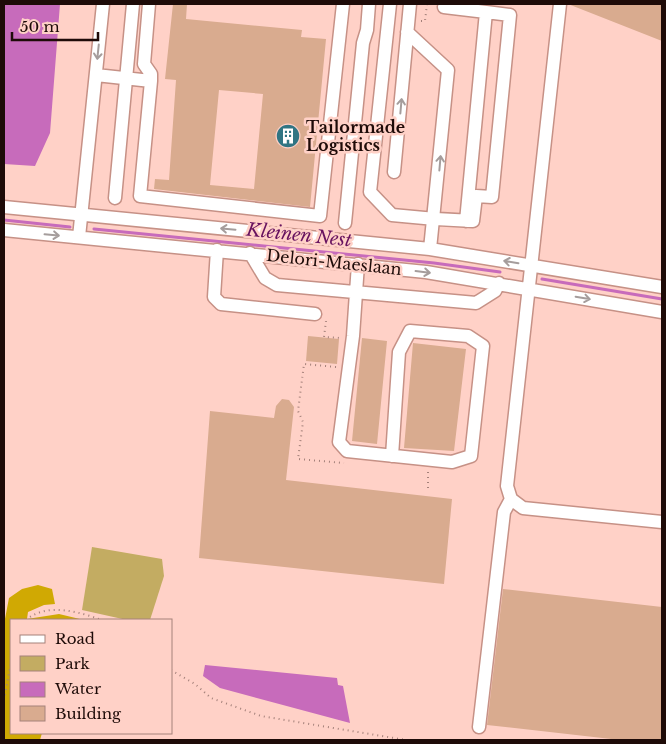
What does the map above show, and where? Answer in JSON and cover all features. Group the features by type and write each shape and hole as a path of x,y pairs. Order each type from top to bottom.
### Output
{"street":[{"path":"79,237 103,4"},
{"path":"116,198 133,4"},
{"path":"149,4 144,64 151,74 151,81 140,196 320,216 343,4"},
{"path":"345,223 363,43 367,30 369,4"},
{"path":"390,4 370,192 392,215 435,216 473,221 476,196 492,197 510,14 444,7"},
{"path":"394,172 410,4"},
{"path":"560,4 507,486 511,499 523,508 662,522"},
{"path":"466,221 486,12"},
{"path":"408,32 448,70 435,216 430,249"},
{"path":"96,75 151,81"},
{"name":"Delori-Maeslaan","path":"4,208 430,249 662,287"},
{"name":"Delori-Maeslaan","path":"4,230 426,272 662,312"},
{"path":"217,250 214,297 221,304 315,314"},
{"path":"250,253 265,278 277,285 476,304 495,291 499,284"},
{"path":"358,264 353,336 339,442 347,451 392,456 452,462 471,456 483,346 468,336 410,331 399,352 392,456"},
{"path":"479,727 504,512 511,499"}],"path":[{"path":"27,619 33,614 51,610 66,610 98,619"},
{"path":"4,700 10,667"},
{"path":"172,671 194,684 211,698 261,716 406,740"}],"green space":[{"path":"92,547 162,559 164,576 150,619 122,619 82,610"}],"shaded area":[{"path":"38,585 52,589 55,604 44,605 28,612 27,619 10,619 10,734 42,734 40,740 4,740 4,624 9,598 22,589"},
{"path":"59,614 80,619 27,619"}],"water":[{"path":"4,4 60,4 50,133 35,166 4,164"},
{"path":"205,665 337,678 338,685 343,686 350,723 220,688 203,676"}],"building":[{"name":"Tailormade Logistics","path":"173,4 187,4 186,19 302,30 301,37 326,39 310,207 154,189 155,179 169,180 176,80 165,79","holes":["219,90 263,94 254,189 210,185"]},
{"path":"568,4 662,4 662,41"},
{"path":"308,336 339,339 337,364 306,361"},
{"path":"362,338 387,341 377,444 352,441"},
{"path":"413,343 466,349 454,451 404,448"},
{"path":"282,399 289,400 294,407 286,480 452,499 444,584 199,558 210,411 274,418 276,406"},
{"path":"503,589 662,607 662,740 620,740 487,725"}],"waterway":[{"name":"Kleinen Nest","path":"4,220 70,227"},
{"name":"Kleinen Nest","path":"94,229 434,263 500,272"},
{"name":"Kleinen Nest","path":"542,279 662,299"}],"place":[{"name":"Tailormade Logistics","path":"288,136"}]}
